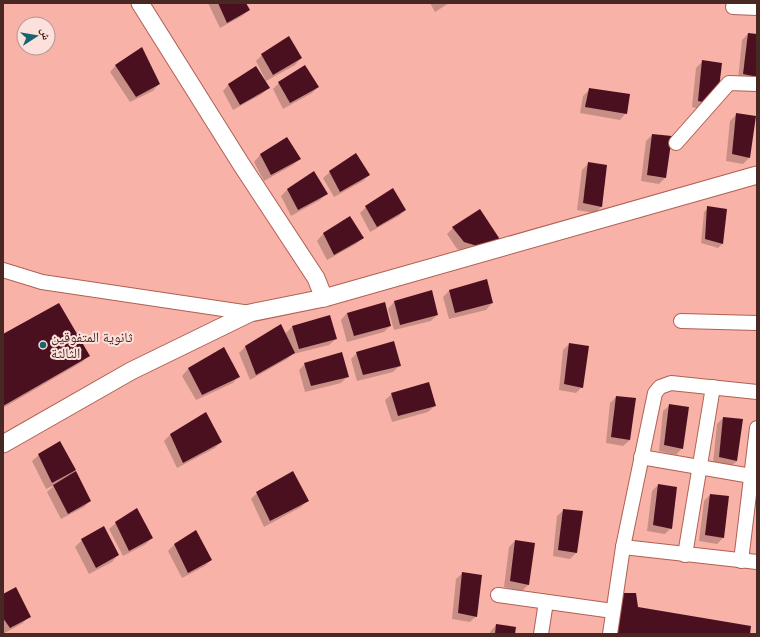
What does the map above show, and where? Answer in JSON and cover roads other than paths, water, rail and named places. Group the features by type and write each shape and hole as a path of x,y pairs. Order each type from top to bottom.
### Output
{"street":[{"path":"140,3 241,164 316,278 324,298"},
{"path":"733,7 757,8"},
{"path":"676,143 729,83 757,84"},
{"path":"3,444 131,371 250,313 324,298 757,175"},
{"path":"3,270 42,282 250,313"},
{"path":"681,321 757,323"},
{"path":"610,634 623,548 655,393 660,386 671,383 757,392"},
{"path":"685,554 713,387"},
{"path":"741,561 754,476 757,428"},
{"path":"641,457 754,476"},
{"path":"623,548 757,562"},
{"path":"498,595 613,611"},
{"path":"540,634 546,602"}],"place":[{"name":"ثانوية المتفوقين الثالثة","path":"43,345"}]}
